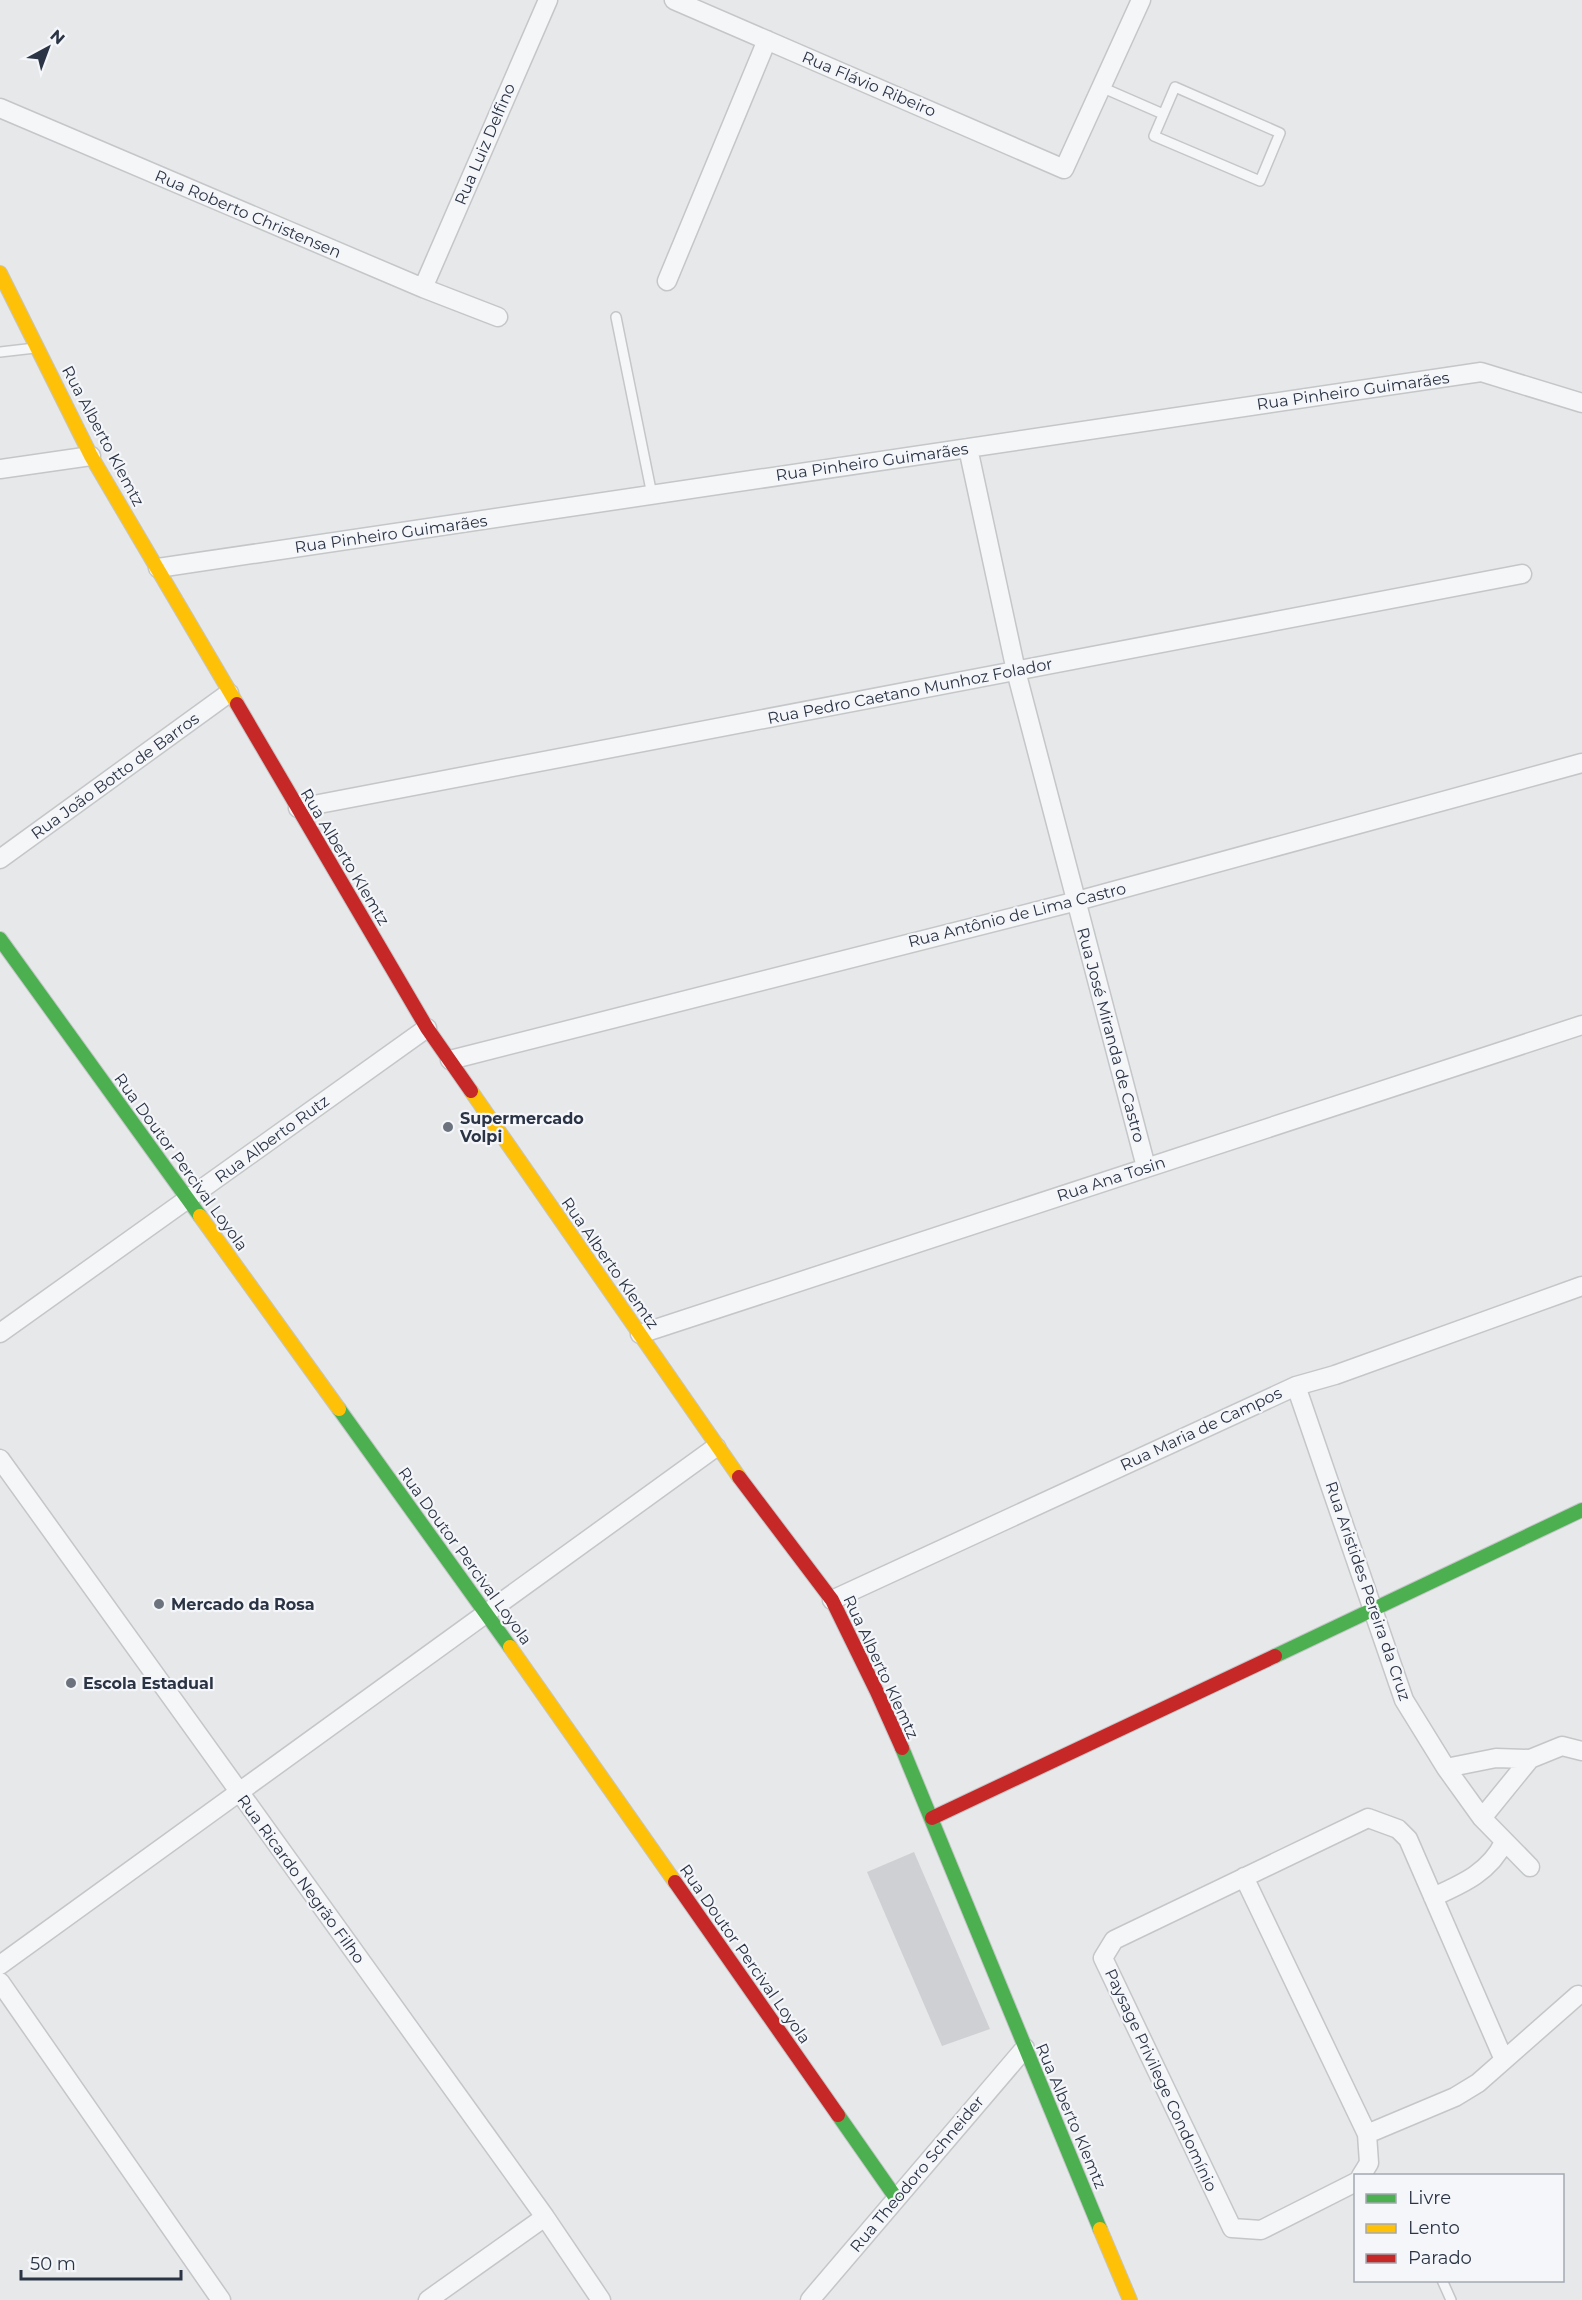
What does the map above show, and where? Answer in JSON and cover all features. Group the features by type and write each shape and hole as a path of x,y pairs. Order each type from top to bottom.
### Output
{"street":[{"name":"Rua Luiz Delfino","path":"423,288 548,0"},
{"name":"Rua Flávio Ribeiro","path":"674,0 1064,169 1101,87"},
{"path":"1101,87 1141,0"},
{"path":"667,281 767,40"},
{"name":"Rua Roberto Christensen","path":"0,108 423,288 498,317"},
{"name":"Rua Alberto Klemtz","path":"0,273 91,456 427,1028 716,1447 832,1600 877,1692 932,1818 1130,2300"},
{"name":"Rua Pinheiro Guimarães","path":"158,568 1481,372 1582,403"},
{"name":"Rua José Miranda de Castro","path":"968,448 1016,671 1146,1167"},
{"path":"0,469 91,456"},
{"name":"Rua Pedro Caetano Munhoz Folador","path":"298,808 1522,574"},
{"name":"Rua João Botto de Barros","path":"0,859 229,693"},
{"name":"Rua Antônio de Lima Castro","path":"450,1060 1077,901 1582,763"},
{"name":"Rua Doutor Percival Loyola","path":"0,939 487,1613 896,2198"},
{"name":"Rua Ana Tosin","path":"640,1334 1582,1025"},
{"name":"Rua Alberto Rutz","path":"0,1333 427,1028"},
{"name":"Rua Maria de Campos","path":"832,1600 1296,1386 1335,1375 1582,1286"},
{"name":"Rua Aristides Pereira da Cruz","path":"1296,1386 1404,1700 1446,1768 1482,1818 1530,1867"},
{"path":"0,1965 716,1447"},
{"name":"Rua Ricardo Negrão Filho","path":"0,1459 545,2217 601,2300"},
{"path":"932,1818 1582,1510"},
{"path":"1446,1768 1496,1758 1530,1759 1562,1746 1582,1751"},
{"path":"1482,1818 1530,1759"},
{"name":"Paysage Privilege Condomínio","path":"1354,2183 1262,2230 1232,2229 1103,1958 1114,1940 1368,1818 1398,1828 1408,1839 1504,2060"},
{"path":"1433,1896 1461,1884 1492,1863 1504,1842"},
{"path":"1244,1877 1367,2134 1369,2163 1362,2174"},
{"path":"0,1982 221,2300"},
{"path":"1367,2134 1455,2097 1478,2083 1578,1995"},
{"name":"Rua Theodoro Schneider","path":"810,2300 1025,2048"},
{"path":"428,2300 545,2217"}],"lane":[{"path":"1101,87 1163,114"},
{"path":"1175,87 1280,133 1260,182 1154,136 1163,114 1175,87"},
{"path":"616,317 652,495"},
{"path":"0,352 38,348"},
{"path":"1443,2282 1451,2300"}],"building":[{"path":"914,1852 990,2029 942,2046 867,1872"}],"traffic: fast":[{"path":"0,939 200,1216"},
{"path":"339,1409 510,1647"},
{"path":"1275,1656 1582,1510"},
{"path":"902,1748 1100,2229"},
{"path":"838,2115 896,2198"}],"traffic: slow":[{"path":"0,273 91,456 237,704"},
{"path":"471,1091 739,1477"},
{"path":"200,1216 339,1409"},
{"path":"510,1647 675,1882"},
{"path":"1100,2229 1130,2300"}],"traffic: jam":[{"path":"237,704 427,1028 471,1091"},
{"path":"739,1477 832,1600 902,1748"},
{"path":"932,1818 1275,1656"},
{"path":"675,1882 838,2115"}],"place":[{"name":"Supermercado Volpi","path":"448,1127"},
{"name":"Mercado da Rosa","path":"159,1604"},
{"name":"Escola Estadual","path":"71,1683"}]}
